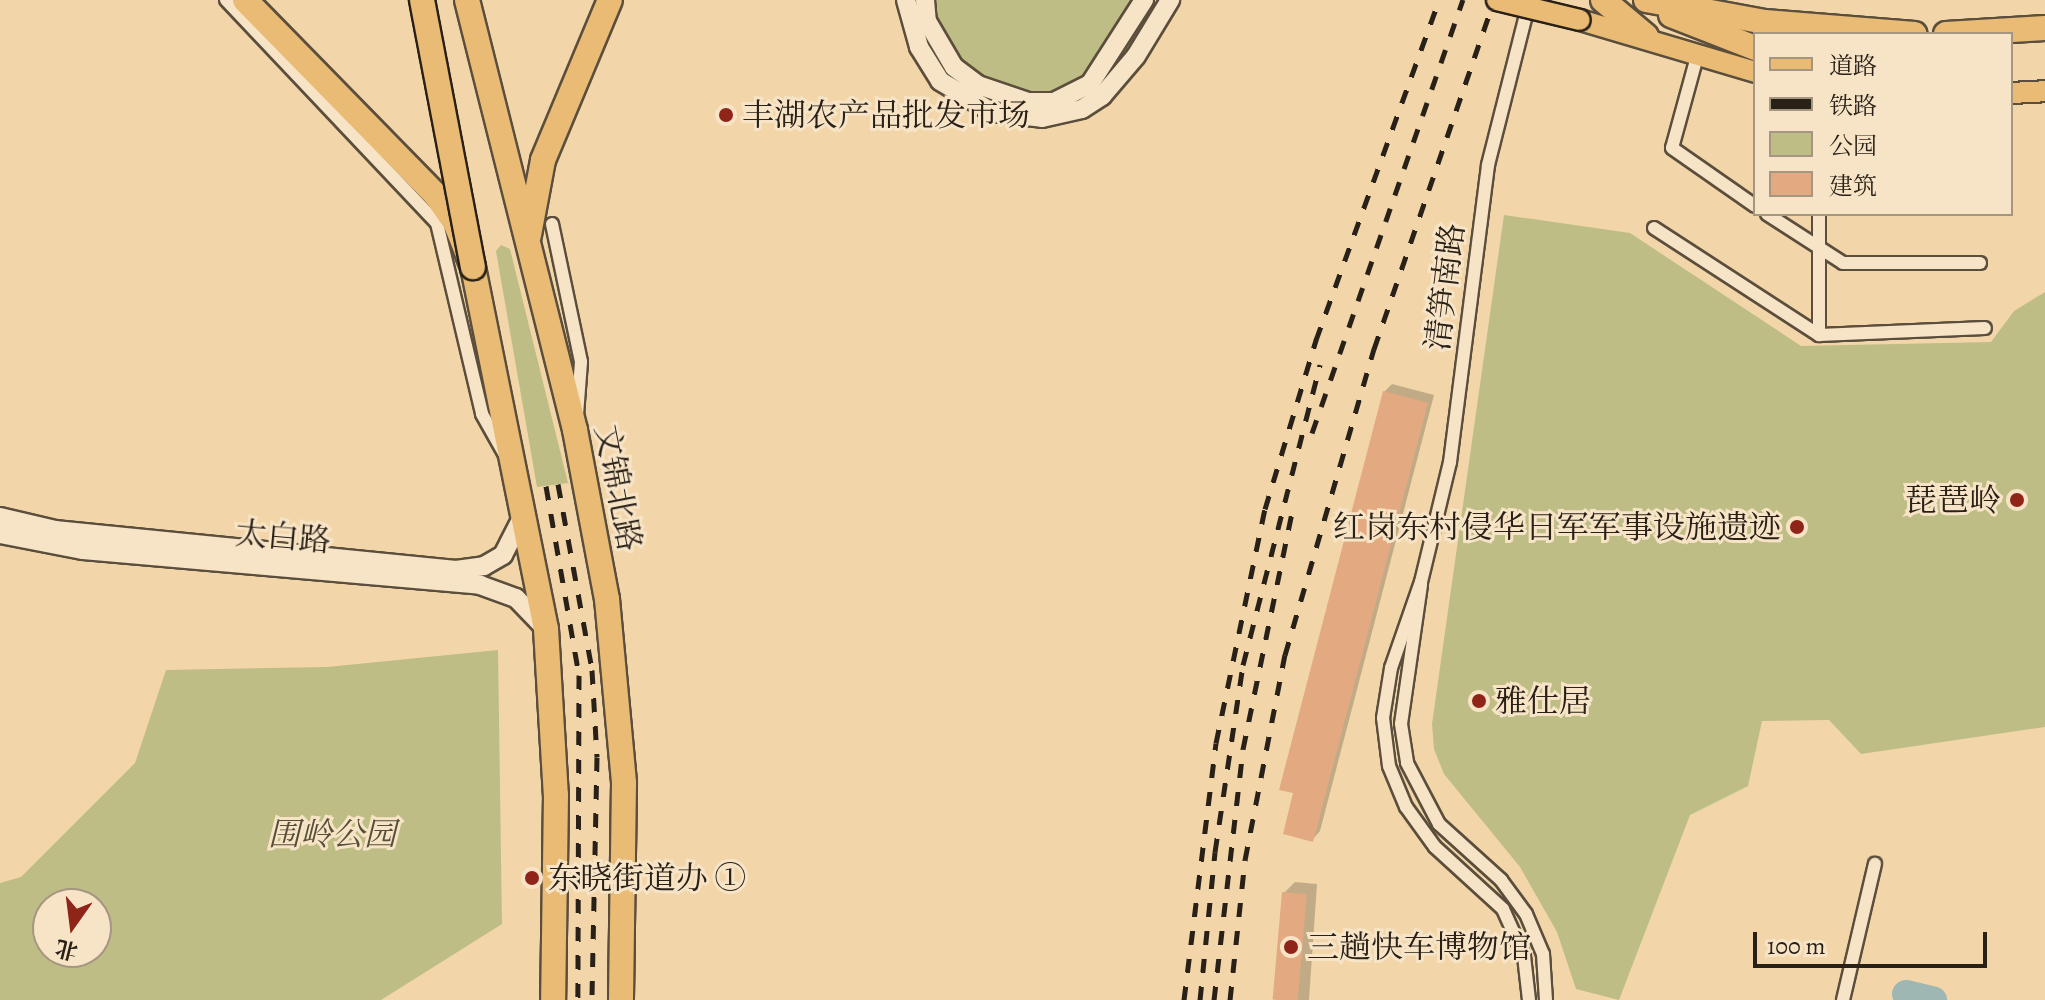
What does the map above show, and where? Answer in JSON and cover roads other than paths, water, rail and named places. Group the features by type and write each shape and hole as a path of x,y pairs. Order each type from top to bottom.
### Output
{"highway":[{"path":"245,0 414,171 455,222 473,267"},
{"path":"422,0 546,629 556,795 553,1000"},
{"name":"文锦北路","path":"467,0 528,253 575,430 607,599 619,712 624,829 621,1000"},
{"path":"528,253 543,160 610,0"},
{"path":"1603,0 1646,36"},
{"path":"1631,0 1753,47"},
{"path":"1646,0 1765,22 1890,32"},
{"path":"1979,32 2045,28"}],"main road":[{"path":"906,0 919,47 940,81 992,112 1042,118 1082,109 1102,96 1136,56 1170,0"},
{"path":"925,0 932,33 954,67 978,85 1028,102 1054,102 1090,84 1144,0"},
{"path":"1497,0 1646,36 1753,71"},
{"path":"2013,93 2045,91"},
{"name":"太白路","path":"0,517 70,532 456,570 484,566 503,555 515,538 524,509"},
{"name":"太白路","path":"0,534 83,550 480,585 516,598 546,629"}],"street":[{"path":"226,0 437,223 482,414 497,444 514,462"},
{"name":"清笋南路","path":"1529,0 1488,165 1450,462 1421,582 1403,699 1407,763 1439,824 1520,904 1538,937 1546,1000"},
{"path":"1698,53 1672,148 1753,205"},
{"path":"1770,216 1818,250 1859,267 1980,263"},
{"path":"1819,216 1819,335"},
{"path":"552,224 581,362 575,430"},
{"path":"1654,228 1819,335 1985,328"},
{"name":"清笋南路","path":"1421,582 1409,605 1385,696 1389,766 1426,836 1482,885 1509,920 1524,956 1529,1000"},
{"path":"1843,1000 1875,864"}],"waterway":[{"path":"1906,994 1933,1000"}],"railway":[{"path":"1184,1000 1216,743 1265,509 1316,340 1439,0"},
{"path":"1312,433 1463,0"},
{"path":"1230,1000 1245,860 1285,655 1374,349 1494,0"},
{"path":"1200,1000 1215,852 1243,665 1320,365"},
{"path":"558,484 592,670 597,757 592,1000"},
{"path":"546,486 579,675 578,1000"},
{"path":"1214,1000 1243,749 1293,507"}],"place":[{"name":"丰湖农产品批发市场","path":"726,115"},
{"name":"琵琶岭","path":"2017,500"},
{"name":"红岗东村侵华日军军事设施遗迹","path":"1797,527"},
{"name":"雅仕居","path":"1479,701"},
{"name":"东晓街道办 ①","path":"532,878"},
{"name":"三趟快车博物馆","path":"1291,947"}],"park label":[{"name":"围岭公园","path":"332,834"}]}
